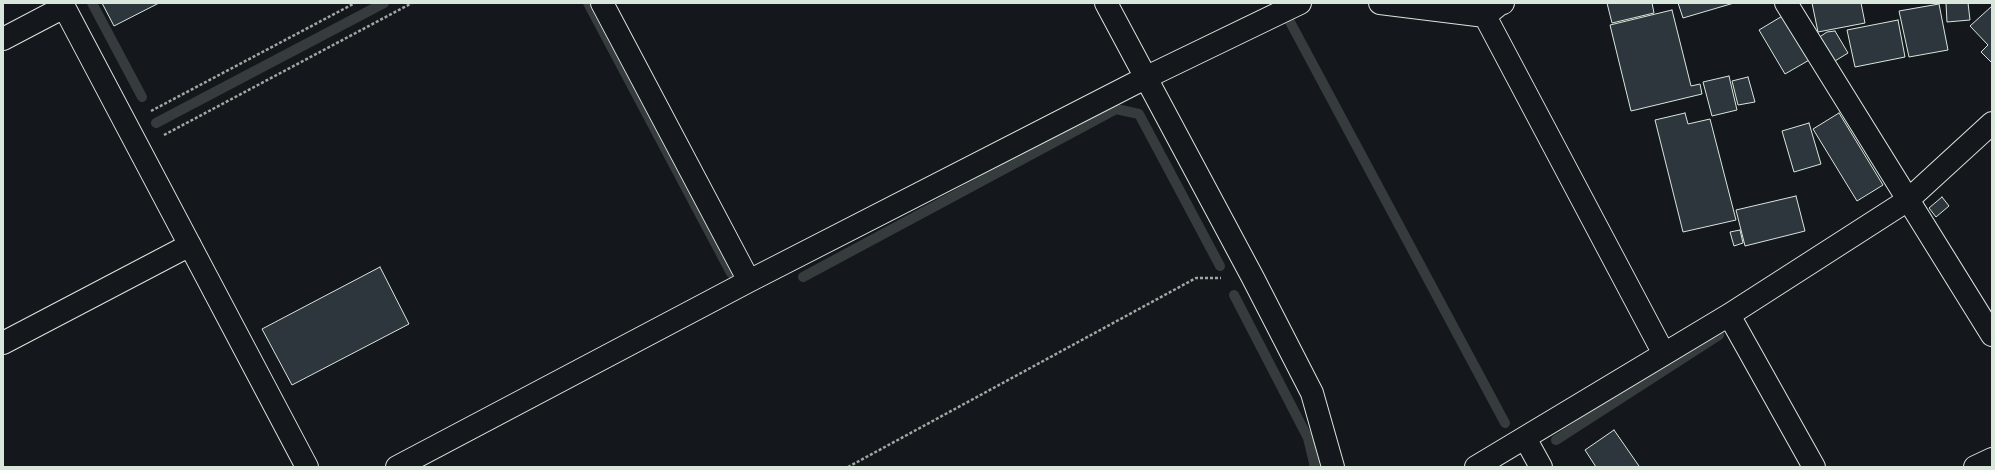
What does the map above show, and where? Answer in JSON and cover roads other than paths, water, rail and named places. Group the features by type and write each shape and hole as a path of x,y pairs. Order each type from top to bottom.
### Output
{"street":[{"path":"602,3 749,281"},
{"path":"1106,3 1145,78 1254,278 1312,393 1333,467"},
{"path":"397,467 749,281 1145,78 1300,3"},
{"path":"1380,3 1484,9 1504,3"},
{"path":"1786,3 1992,335"},
{"path":"3,39 63,5 190,244 305,467"},
{"path":"1484,9 1664,354"},
{"path":"1476,467 1729,315 1908,200 1992,123"},
{"path":"3,343 190,244"},
{"path":"1729,315 1814,467"},
{"path":"1525,438 1541,467"},
{"path":"1976,467 1992,459"}],"waterway":[{"path":"92,3 142,97"},
{"path":"156,123 384,3"},
{"path":"588,3 731,273"},
{"path":"1288,18 1505,423"},
{"path":"803,277 1116,109 1139,114 1220,266"},
{"path":"1234,295 1308,438 1315,467"},
{"path":"1556,440 1719,335"}]}
